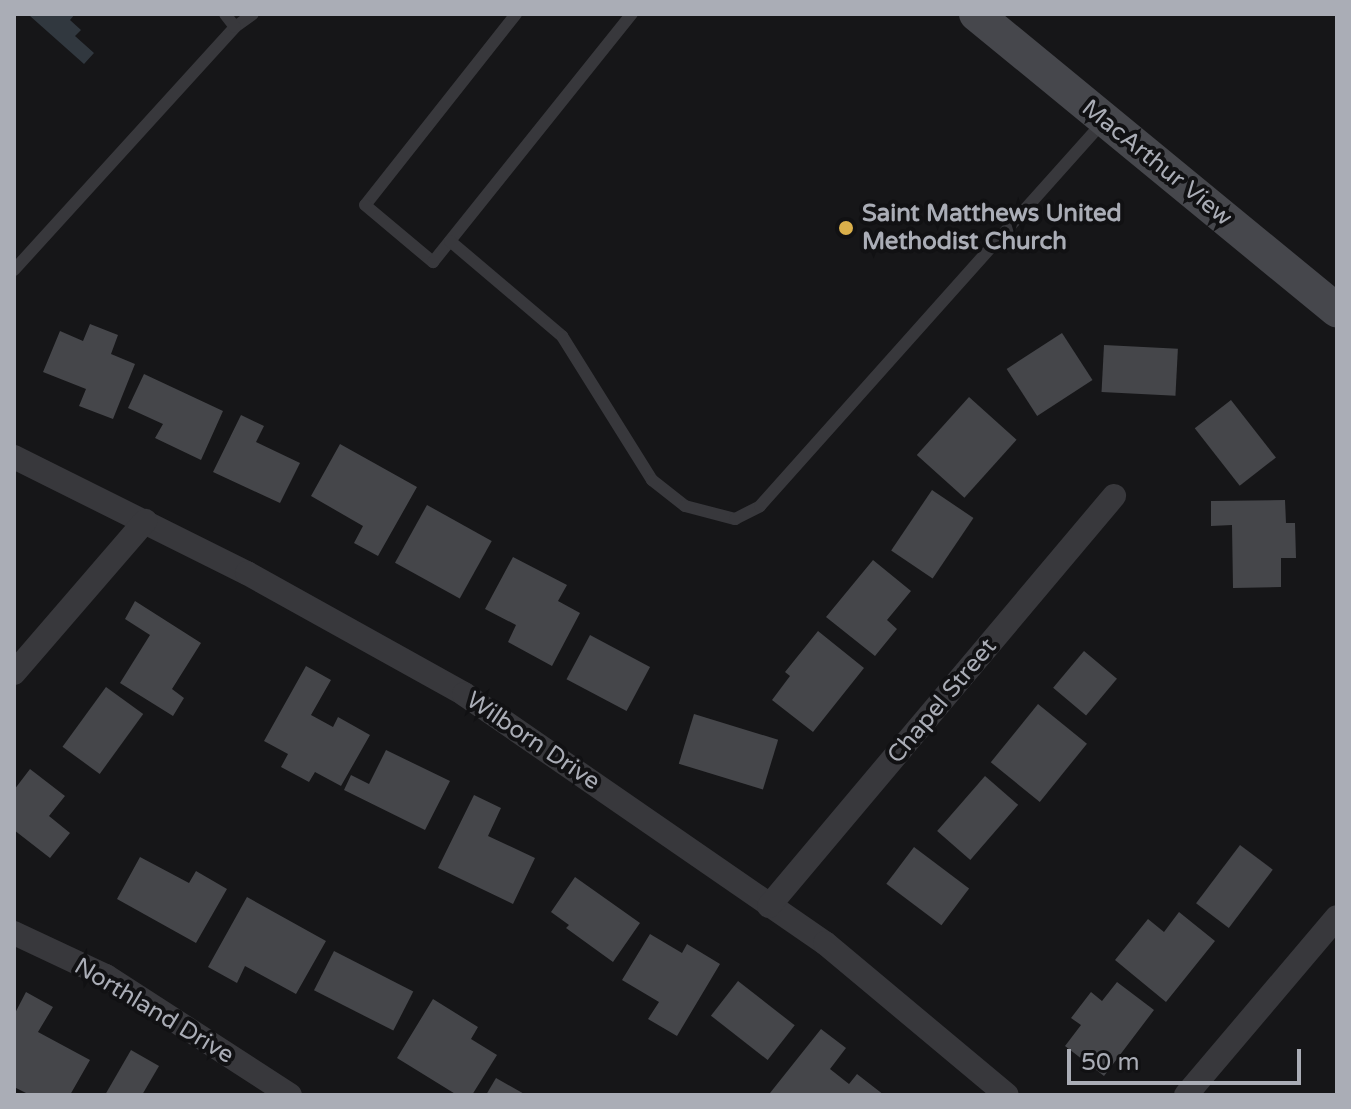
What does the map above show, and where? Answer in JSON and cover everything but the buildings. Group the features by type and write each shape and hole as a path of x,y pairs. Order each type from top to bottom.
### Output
{"street":[{"name":"MacArthur View","path":"976,14 1337,311"},
{"name":"Wilborn Drive","path":"14,457 247,573 464,694 825,943 1007,1095"},
{"name":"Chapel Street","path":"769,906 1114,496"},
{"path":"14,673 145,521"},
{"path":"1186,1095 1337,917"},
{"name":"Northland Drive","path":"14,933 106,976 290,1095"}],"lane":[{"path":"225,14 235,27"},
{"path":"14,270 235,27 253,14"},
{"path":"516,14 365,205 433,262 632,14"},
{"path":"450,241 562,336 652,480 685,506 735,519 760,506 1105,120"}],"shaded area":[{"path":"75,14 70,20 81,30 75,36 94,53 84,64 30,16"}],"place":[{"name":"Saint Matthews United Methodist Church","path":"846,228"}]}
